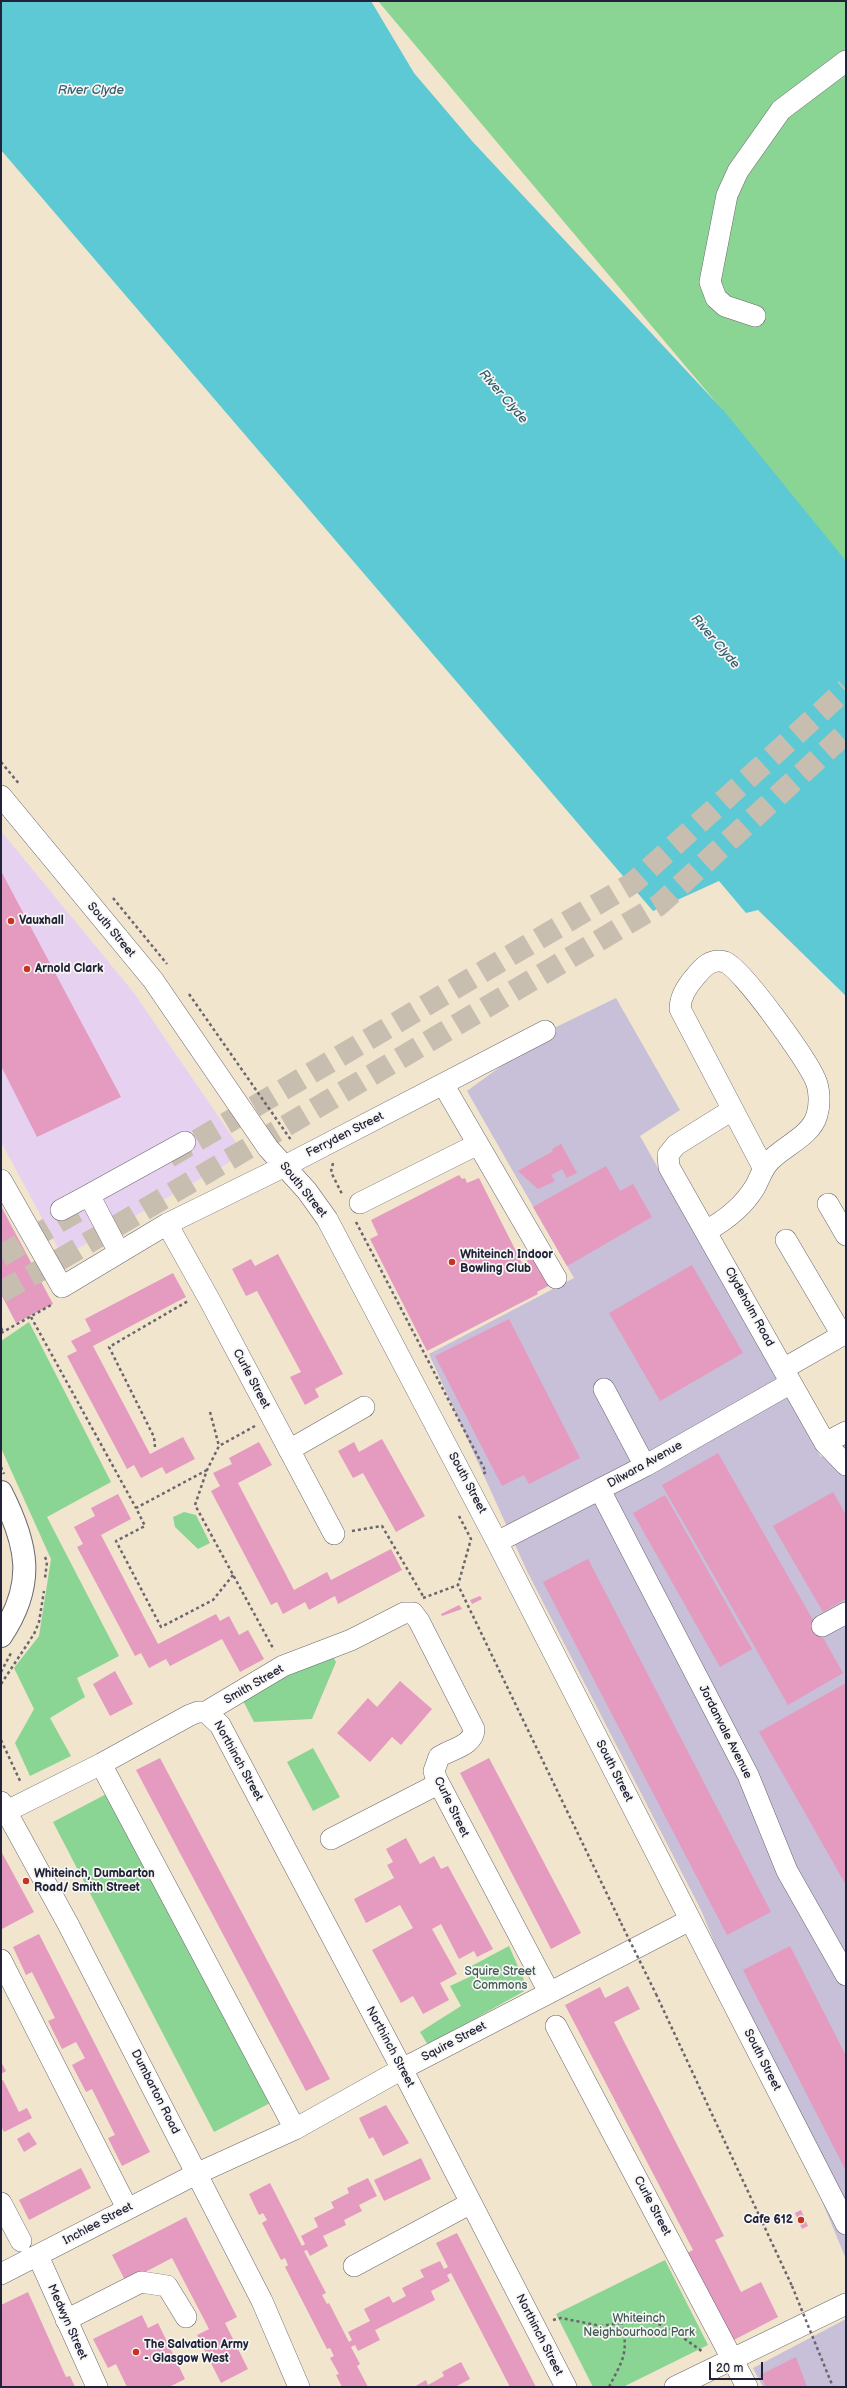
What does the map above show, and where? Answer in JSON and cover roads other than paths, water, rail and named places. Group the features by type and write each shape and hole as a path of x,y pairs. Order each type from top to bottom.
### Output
{"main road":[{"path":"1,1492 16,1521 22,1538 25,1568 18,1602 11,1620 1,1636"}],"street":[{"path":"755,316 725,306 716,298 710,282 727,195 738,171 781,110 846,61"},
{"name":"South Street","path":"1,796 156,985 263,1141 307,1191 344,1248 497,1542 846,2224"},
{"path":"706,1231 737,1210 752,1191 764,1169 771,1160 813,1124 818,1111 818,1090 812,1072 764,1003 726,962 716,961 708,963 691,982 680,1001 680,1009 764,1169"},
{"name":"Ferryden Street","path":"1,1180 64,1285 167,1224 285,1166 545,1031"},
{"path":"443,1084 556,1278"},
{"name":"Clydeholm Road","path":"732,1110 676,1144 668,1156 670,1167 825,1443 846,1465"},
{"path":"61,1210 185,1142"},
{"path":"360,1204 478,1144"},
{"path":"89,1195 119,1252"},
{"path":"828,1204 846,1235"},
{"name":"Curle Street","path":"167,1224 205,1291 334,1534"},
{"path":"786,1240 844,1334"},
{"name":"Dilwara Avenue","path":"497,1542 645,1466 787,1376 844,1334"},
{"path":"604,1388 645,1466"},
{"path":"289,1450 364,1407"},
{"path":"825,1443 846,1432"},
{"name":"Jordanvale Avenue","path":"600,1490 748,1775 787,1871 846,1975"},
{"name":"Curle Street","path":"418,1605 420,1621 474,1729 474,1734 469,1742 439,1758 434,1771 438,1784 549,1992"},
{"name":"Smith Street","path":"3,1809 31,1798 101,1764 190,1715 198,1712 206,1712 283,1666 351,1640 418,1605"},
{"path":"822,1626 846,1613"},
{"name":"Northinch Street","path":"206,1712 220,1725 402,2069 566,2387"},
{"path":"101,1764 295,2129"},
{"path":"331,1839 438,1784"},
{"name":"Dumbarton Road","path":"3,1809 68,1924 262,2301 299,2387"},
{"name":"Squire Street","path":"196,2174 295,2129 402,2069 690,1920"},
{"path":"1,1960 127,2208"},
{"name":"Curle Street","path":"556,2026 724,2363 747,2387"},
{"name":"Inchlee Street","path":"1,2274 38,2256 127,2208 196,2174"},
{"path":"1,2203 21,2241"},
{"path":"354,2266 471,2203"},
{"name":"Medwyn Street","path":"38,2256 96,2387"},
{"path":"66,2320 141,2282 167,2286 186,2317"},
{"path":"675,2387 846,2304"}],"water":[{"name":"River Clyde","path":"1,1 371,1 414,73 472,141 724,411 846,561 846,996 758,910 746,913 719,881 653,911 1,150"}],"tunnel":[{"path":"169,1157 633,883 846,689"},
{"path":"1,1292 59,1260 659,905 846,733"},
{"path":"1,1256 88,1205"}],"place":[{"name":"Vauxhall","path":"11,921"},
{"name":"Arnold Clark","path":"27,969"},
{"name":"Whiteinch Indoor Bowling Club","path":"452,1262"},
{"name":"Whiteinch, Dumbarton Road/ Smith Street","path":"26,1881"},
{"name":"Cafe 612","path":"801,2220"},
{"name":"The Salvation Army - Glasgow West","path":"136,2352"}],"park label":[{"name":"Squire Street Commons","path":"500,1979"},
{"name":"Whiteinch Neighbourhood Park","path":"639,2326"}]}
